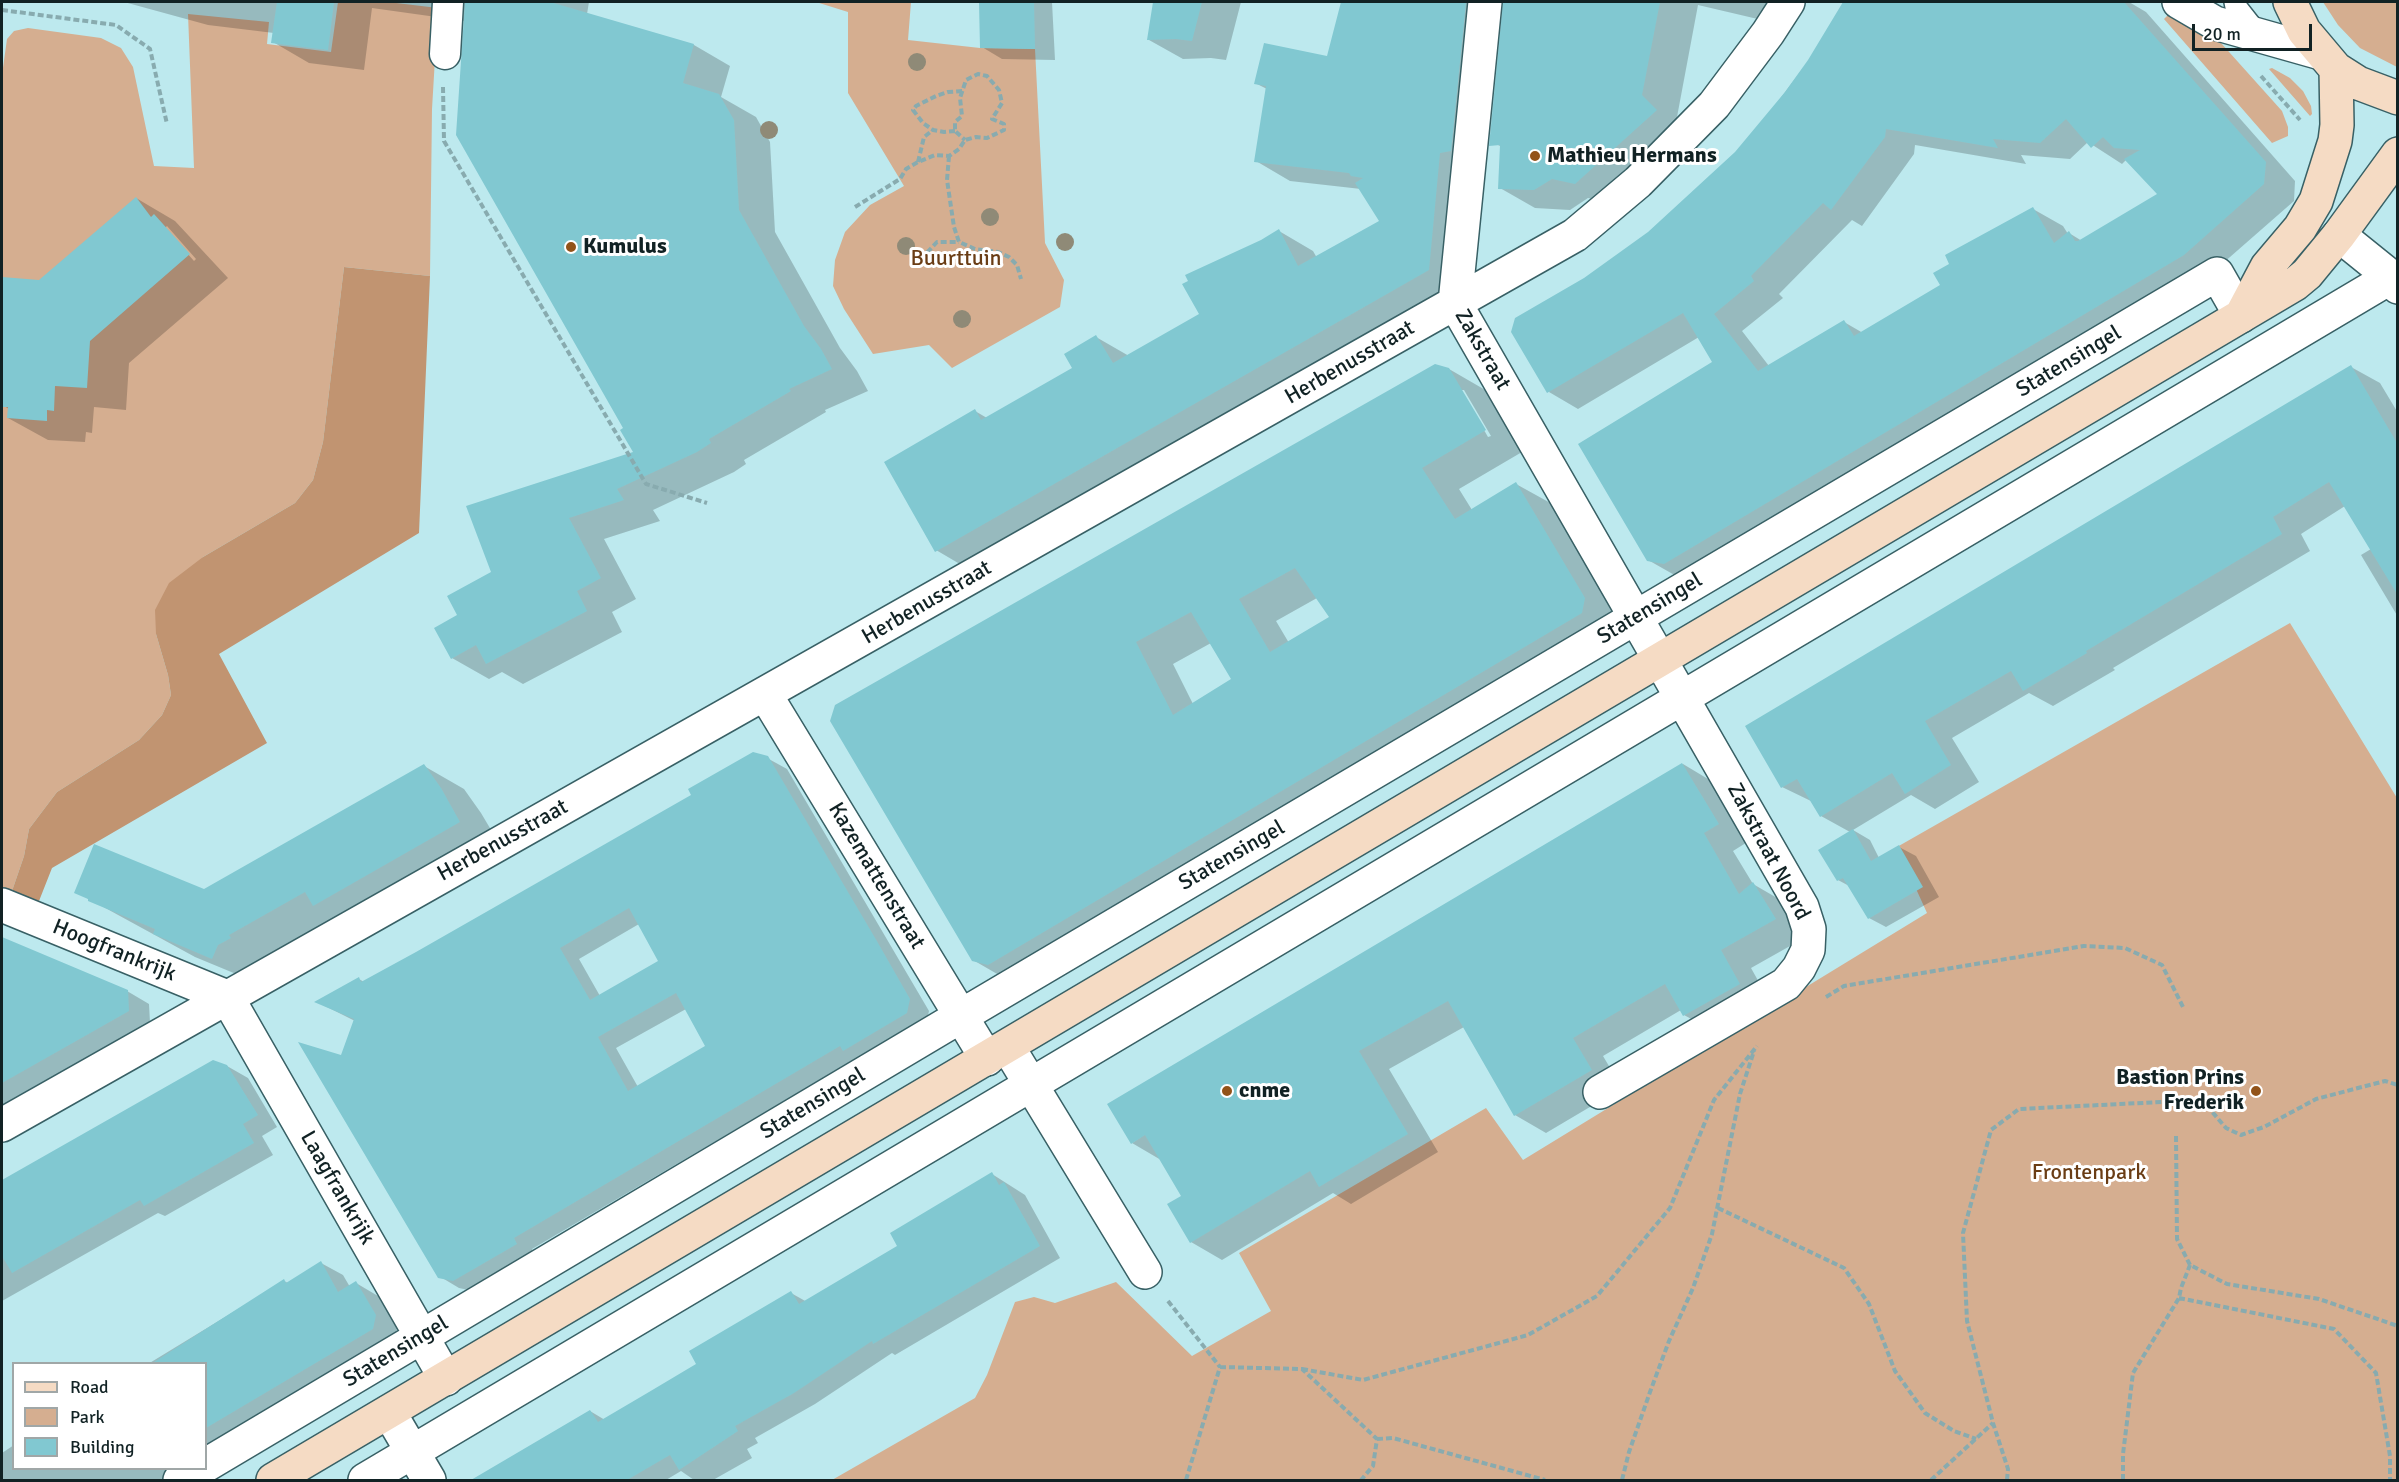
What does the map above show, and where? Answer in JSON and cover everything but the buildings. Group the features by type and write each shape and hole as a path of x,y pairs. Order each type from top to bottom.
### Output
{"main road":[{"path":"2290,2 2304,31 2329,61 2358,84 2397,98"},
{"path":"2241,316 2267,267 2300,228 2316,201 2335,141 2337,125 2329,61"},
{"path":"273,1480 2295,284 2307,274 2339,235 2397,154"}],"street":[{"path":"445,54 448,2"},
{"name":"Zakstraat","path":"1485,2 1455,303 1660,660"},
{"name":"Herbenusstraat","path":"2,1125 1575,235 1638,182 1714,105 1768,33 1788,2"},
{"path":"2179,2 2215,23 2329,61"},
{"path":"365,1480 2395,279 2339,235"},
{"name":"Statensingel","path":"207,1464 2217,274 2241,316"},
{"name":"Zakstraat Noord","path":"1600,1092 1786,984 1799,968 1809,950 1809,929 1802,907 1660,660"},
{"name":"Kazemattenstraat","path":"765,694 961,1016 1032,1085 1145,1272"},
{"name":"Hoogfrankrijk","path":"2,905 228,997"},
{"name":"Laagfrankrijk","path":"228,997 446,1379"},
{"path":"389,1412 429,1480"},
{"path":"180,1480 197,1470"}],"lane":[{"path":"2235,2 2236,7 2259,36"}],"path":[{"path":"2,10 116,25 150,49 167,124"},
{"path":"2256,70 2308,127"},
{"path":"855,207 900,179 906,169 918,162 935,155 949,156 959,149 965,140 996,135 1004,130 1005,124 992,118 1002,102 999,90 987,76 978,74 966,80 960,98 962,116 954,122 955,131 965,140"},
{"path":"955,131 933,130 923,123 913,110 916,106 948,92 963,91"},
{"path":"441,106 444,141 646,484 707,503"},
{"path":"918,162 924,137 933,130"},
{"path":"949,156 947,180 954,227 959,242"},
{"path":"921,259 937,242 959,242 975,249 998,252 1009,257 1017,265 1021,279"},
{"path":"1825,998 1844,986 2084,946 2125,948 2162,965 2183,1007"},
{"path":"1220,1367 1302,1369 1363,1380 1528,1335 1597,1296 1670,1208 1714,1100 1762,1040"},
{"path":"1622,1480 1653,1382 1701,1267 1712,1234 1740,1094 1755,1048"},
{"path":"2007,1480 2008,1469 1992,1423 1967,1321 1963,1233 1991,1130 2019,1109 2202,1100 2226,1128 2241,1134 2264,1127 2316,1099 2385,1081 2397,1085"},
{"path":"2176,1136 2176,1239 2190,1265 2227,1284 2319,1299 2397,1326"},
{"path":"1718,1208 1844,1268 1869,1304 1895,1371 1925,1413 1954,1431 1976,1439"},
{"path":"2123,1480 2123,1454 2133,1372 2179,1298 2190,1265"},
{"path":"1145,1272 1220,1367"},
{"path":"2179,1298 2334,1329 2376,1373 2390,1456 2390,1480"},
{"path":"1186,1480 1220,1367"},
{"path":"1302,1369 1377,1439 1393,1438 1545,1480"},
{"path":"1931,1480 1992,1423"},
{"path":"1360,1480 1373,1466 1377,1439"}],"green space":[{"path":"338,2 388,2 438,8 432,109 430,276 344,267 323,442 313,480 295,503 203,557 156,634 168,675 171,695 162,715 139,740 57,792 29,829 24,856 12,891 2,887 2,75 7,39 14,31 28,28 101,38 121,48 133,67 154,166 194,168 188,14 269,22 267,44 331,52"},
{"name":"Buurttuin","path":"816,2 911,2 908,40 980,48 1035,49 1045,243 1064,280 1060,307 952,368 929,345 873,354 844,309 833,286 835,260 845,232 870,205 904,186 848,93 848,12"},
{"path":"2323,2 2397,2 2397,67 2360,48 2338,25"},
{"path":"2168,15 2221,43 2282,111 2288,127 2288,136 2272,143 2164,19"},
{"path":"2272,68 2290,78 2303,91 2311,106 2310,116 2269,69"},
{"name":"Frontenpark","path":"2290,623 2397,798 2397,1480 832,1480 975,1398 987,1375 1015,1302 1034,1297 1055,1303 1116,1282 1192,1356 1271,1311 1239,1253 1486,1108 1523,1160 1927,913 1897,847"}],"shaded area":[{"path":"344,267 430,276 419,533 219,654 267,743 52,868 39,901 12,891 24,856 29,829 57,792 139,740 162,715 171,695 168,675 156,634 155,610 169,583 203,557 295,503 313,480 323,442"}],"place":[{"name":"Mathieu Hermans","path":"1535,156"},
{"name":"Kumulus","path":"571,247"},
{"name":"cnme","path":"1227,1091"},
{"name":"Bastion Prins Frederik","path":"2256,1091"}]}
